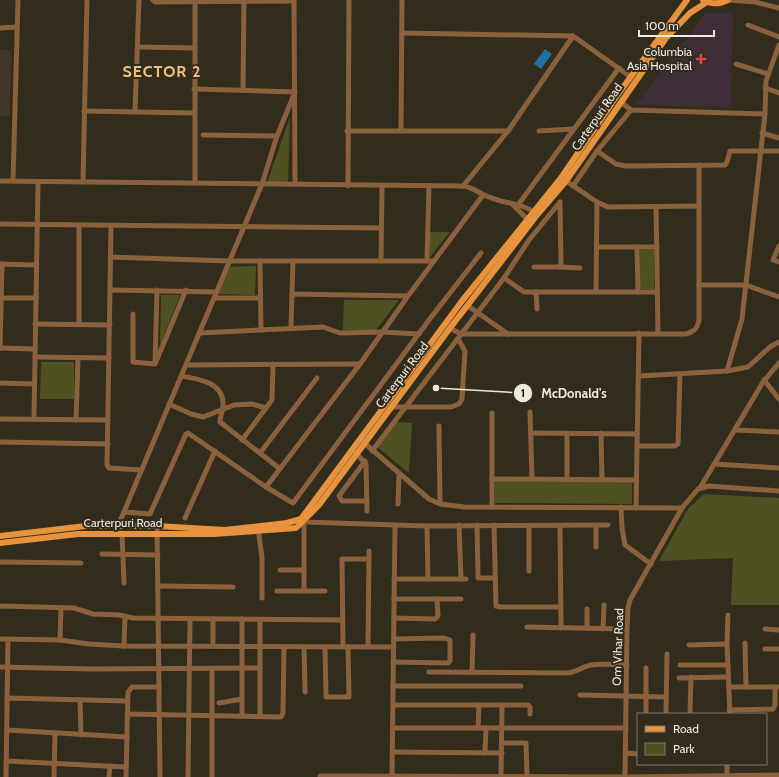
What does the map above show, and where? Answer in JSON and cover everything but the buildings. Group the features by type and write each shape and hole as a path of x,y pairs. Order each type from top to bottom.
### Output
{"main road":[{"name":"Carterpuri Road","path":"362,441 391,407 468,306 561,178 631,76 687,0"},
{"path":"705,1 721,3 728,0"},
{"name":"Carterpuri Road","path":"535,213 566,181 677,25 705,1"},
{"name":"Carterpuri Road","path":"0,543 78,534 214,534 258,529 303,521 462,301 529,221"},
{"name":"Carterpuri Road","path":"0,536 86,526 157,526 225,530 258,529"}],"street":[{"path":"14,182 18,0"},
{"path":"82,181 87,0"},
{"path":"135,112 139,0"},
{"path":"153,0 155,2 294,1 295,184"},
{"path":"348,186 347,131 349,0"},
{"path":"401,130 402,0"},
{"path":"728,0 747,1 779,8"},
{"path":"195,1 195,182"},
{"path":"243,90 244,1"},
{"path":"748,25 779,37"},
{"path":"0,28 17,27"},
{"path":"402,33 573,36 631,76"},
{"path":"463,186 508,132 573,36"},
{"path":"727,371 741,323 765,114 765,88 768,74 779,45"},
{"path":"138,47 195,48"},
{"path":"736,64 768,74"},
{"path":"516,205 619,68"},
{"path":"765,88 779,93"},
{"path":"194,89 295,92"},
{"path":"118,526 262,184 277,136 295,92"},
{"path":"621,102 631,110 765,114"},
{"path":"573,186 597,152 631,110"},
{"path":"84,111 194,113"},
{"path":"539,131 573,129"},
{"path":"347,131 401,130 508,132"},
{"path":"762,133 779,138"},
{"path":"203,134 277,136"},
{"path":"597,152 616,164 626,166 726,164 728,153 732,151 779,151"},
{"path":"459,336 509,334 686,334 696,330 698,320 699,285 699,165"},
{"path":"0,181 195,182 348,186 463,186 472,188 483,195 516,205 535,213"},
{"path":"566,181 597,202 608,207 699,206"},
{"path":"34,419 38,182"},
{"path":"381,261 382,186"},
{"path":"427,260 429,186"},
{"path":"266,487 279,468 360,364 434,260 483,195"},
{"path":"552,196 560,202"},
{"path":"560,202 561,267"},
{"path":"372,451 478,313 504,278 529,240 560,202"},
{"path":"596,292 597,202"},
{"path":"516,205 529,221"},
{"path":"656,207 658,333"},
{"path":"0,224 381,228"},
{"path":"79,225 79,324"},
{"path":"111,226 108,467 141,470"},
{"path":"779,246 773,260 779,262"},
{"path":"597,247 657,247"},
{"path":"637,247 638,292"},
{"path":"124,512 150,514 187,433 290,503 294,502 419,334 481,254"},
{"path":"110,257 229,261 434,260"},
{"path":"260,261 261,330"},
{"path":"292,327 293,261"},
{"path":"34,349 0,348 0,298 1,264 36,265"},
{"path":"534,267 580,268"},
{"path":"504,278 520,291 657,292"},
{"path":"699,285 746,285 779,297"},
{"path":"110,290 186,290 216,292"},
{"path":"155,364 157,290"},
{"path":"155,364 186,290"},
{"path":"536,292 537,309"},
{"path":"292,294 408,296"},
{"path":"0,298 36,298"},
{"path":"214,298 260,298"},
{"path":"468,306 509,334"},
{"path":"133,314 133,362 155,364"},
{"path":"35,324 110,325"},
{"path":"199,333 292,327 323,327 340,333 382,332 419,334"},
{"path":"391,407 451,407 458,404 462,399 465,351 459,336 450,328"},
{"path":"636,508 639,333"},
{"path":"639,376 727,371 751,366 770,347 779,342"},
{"path":"34,357 109,358"},
{"path":"76,420 78,358"},
{"name":"Om Vihar Road","path":"625,777 628,605 682,508 695,491 700,488 764,380 779,363"},
{"path":"242,440 273,397 273,364"},
{"path":"186,365 360,364"},
{"path":"637,446 675,446 678,444 680,374"},
{"path":"181,376 205,380 214,386 222,398 223,409 220,422 279,468"},
{"path":"260,453 317,378"},
{"path":"764,380 778,396"},
{"path":"0,383 34,384"},
{"path":"169,404 191,414 203,417 223,409 242,404 266,408"},
{"path":"530,412 532,479"},
{"path":"492,413 492,506"},
{"path":"0,419 108,420"},
{"path":"439,426 440,504"},
{"path":"735,430 779,432"},
{"path":"531,433 637,434"},
{"path":"567,433 567,480"},
{"path":"601,433 602,480"},
{"path":"362,441 399,474 429,498 440,504 464,507 682,508"},
{"path":"0,442 108,444"},
{"path":"184,518 215,451"},
{"path":"354,452 365,461 367,512"},
{"path":"365,461 339,496 342,501 366,501"},
{"path":"714,464 779,468"},
{"path":"398,504 399,474"},
{"path":"492,479 636,480"},
{"path":"700,488 709,486 779,492"},
{"path":"621,507 622,528 625,545 652,564"},
{"path":"304,591 303,521 428,526 608,525"},
{"path":"392,776 395,525"},
{"path":"394,578 464,579 459,525"},
{"path":"477,525 478,578 494,578"},
{"path":"494,525 494,602 498,607 560,607"},
{"path":"157,526 160,777"},
{"path":"428,526 428,579"},
{"path":"529,526 529,571"},
{"path":"560,526 560,628"},
{"path":"596,526 596,547"},
{"path":"258,529 262,569 262,598"},
{"path":"122,533 124,583"},
{"path":"368,647 369,551"},
{"path":"102,554 158,555"},
{"path":"325,647 326,697 349,697 346,647 342,620 342,559 368,559"},
{"path":"0,562 81,563"},
{"path":"280,570 304,570"},
{"path":"158,586 232,587"},
{"path":"277,591 325,591"},
{"path":"394,599 461,599"},
{"path":"394,618 435,619 438,616 438,599"},
{"path":"603,629 604,605"},
{"path":"0,606 80,609 93,614 133,618 342,620"},
{"path":"60,608 60,640"},
{"path":"587,609 587,628"},
{"path":"728,615 727,644 730,712 773,709 775,705 777,687 729,687"},
{"path":"124,646 125,616"},
{"path":"188,777 190,619"},
{"path":"213,619 213,646"},
{"path":"242,619 242,716"},
{"path":"260,620 260,716"},
{"path":"527,627 627,629"},
{"path":"765,629 779,630"},
{"path":"472,672 473,635"},
{"path":"393,662 448,663 450,661 450,640 444,638 394,639"},
{"path":"0,639 60,640 89,644 124,646 394,648"},
{"path":"6,777 8,639"},
{"path":"745,643 746,687"},
{"path":"689,645 727,644"},
{"path":"127,714 281,716 283,715 284,647"},
{"path":"304,647 305,692"},
{"path":"765,648 779,649"},
{"path":"666,713 667,654"},
{"path":"429,672 572,673 593,665 627,665"},
{"path":"680,665 728,665"},
{"path":"0,668 260,668"},
{"path":"646,668 646,713"},
{"path":"212,669 212,777"},
{"path":"690,713 691,677"},
{"path":"679,678 728,677"},
{"path":"393,686 521,686"},
{"path":"126,777 128,692 132,687 159,687"},
{"path":"580,695 666,697"},
{"path":"7,698 127,701"},
{"path":"218,703 242,699"},
{"path":"80,701 81,735"},
{"path":"393,705 529,705 530,714"},
{"path":"478,705 478,728"},
{"path":"501,776 503,728 502,705"},
{"path":"393,728 626,728"},
{"path":"485,753 486,728"},
{"path":"7,730 127,737"},
{"path":"54,777 55,733"},
{"path":"502,743 526,743 527,776"},
{"path":"0,750 7,750"},
{"path":"392,752 502,753"},
{"path":"626,753 637,754"},
{"path":"6,761 126,767"},
{"path":"727,765 727,777"},
{"path":"109,777 110,766"},
{"path":"320,776 742,777 779,775"}],"shaded area":[{"name":"Columbia Asia Hospital","path":"706,13 733,13 731,107 636,105"},
{"path":"0,49 11,51 10,116 0,116"}],"green space":[{"path":"290,117 288,184 267,183"},
{"path":"430,232 450,232 430,257"},
{"path":"640,250 654,250 654,289 640,289"},
{"path":"256,266 255,295 216,294 228,267"},
{"path":"161,295 180,295 160,345"},
{"path":"344,300 399,300 376,330 343,330"},
{"path":"41,362 74,362 74,399 40,399"},
{"path":"396,422 412,423 409,473 377,447"},
{"path":"495,481 632,482 632,504 495,503"},
{"path":"704,494 779,498 779,605 731,605 733,558 659,561 688,509"}],"water":[{"path":"545,49 552,54 541,69 534,64"}],"place":[{"name":"Columbia Asia Hospital","path":"701,59"},
{"name":"McDonald's","path":"436,388"}],"district":[{"name":"SECTOR 2","path":"162,71"}]}
